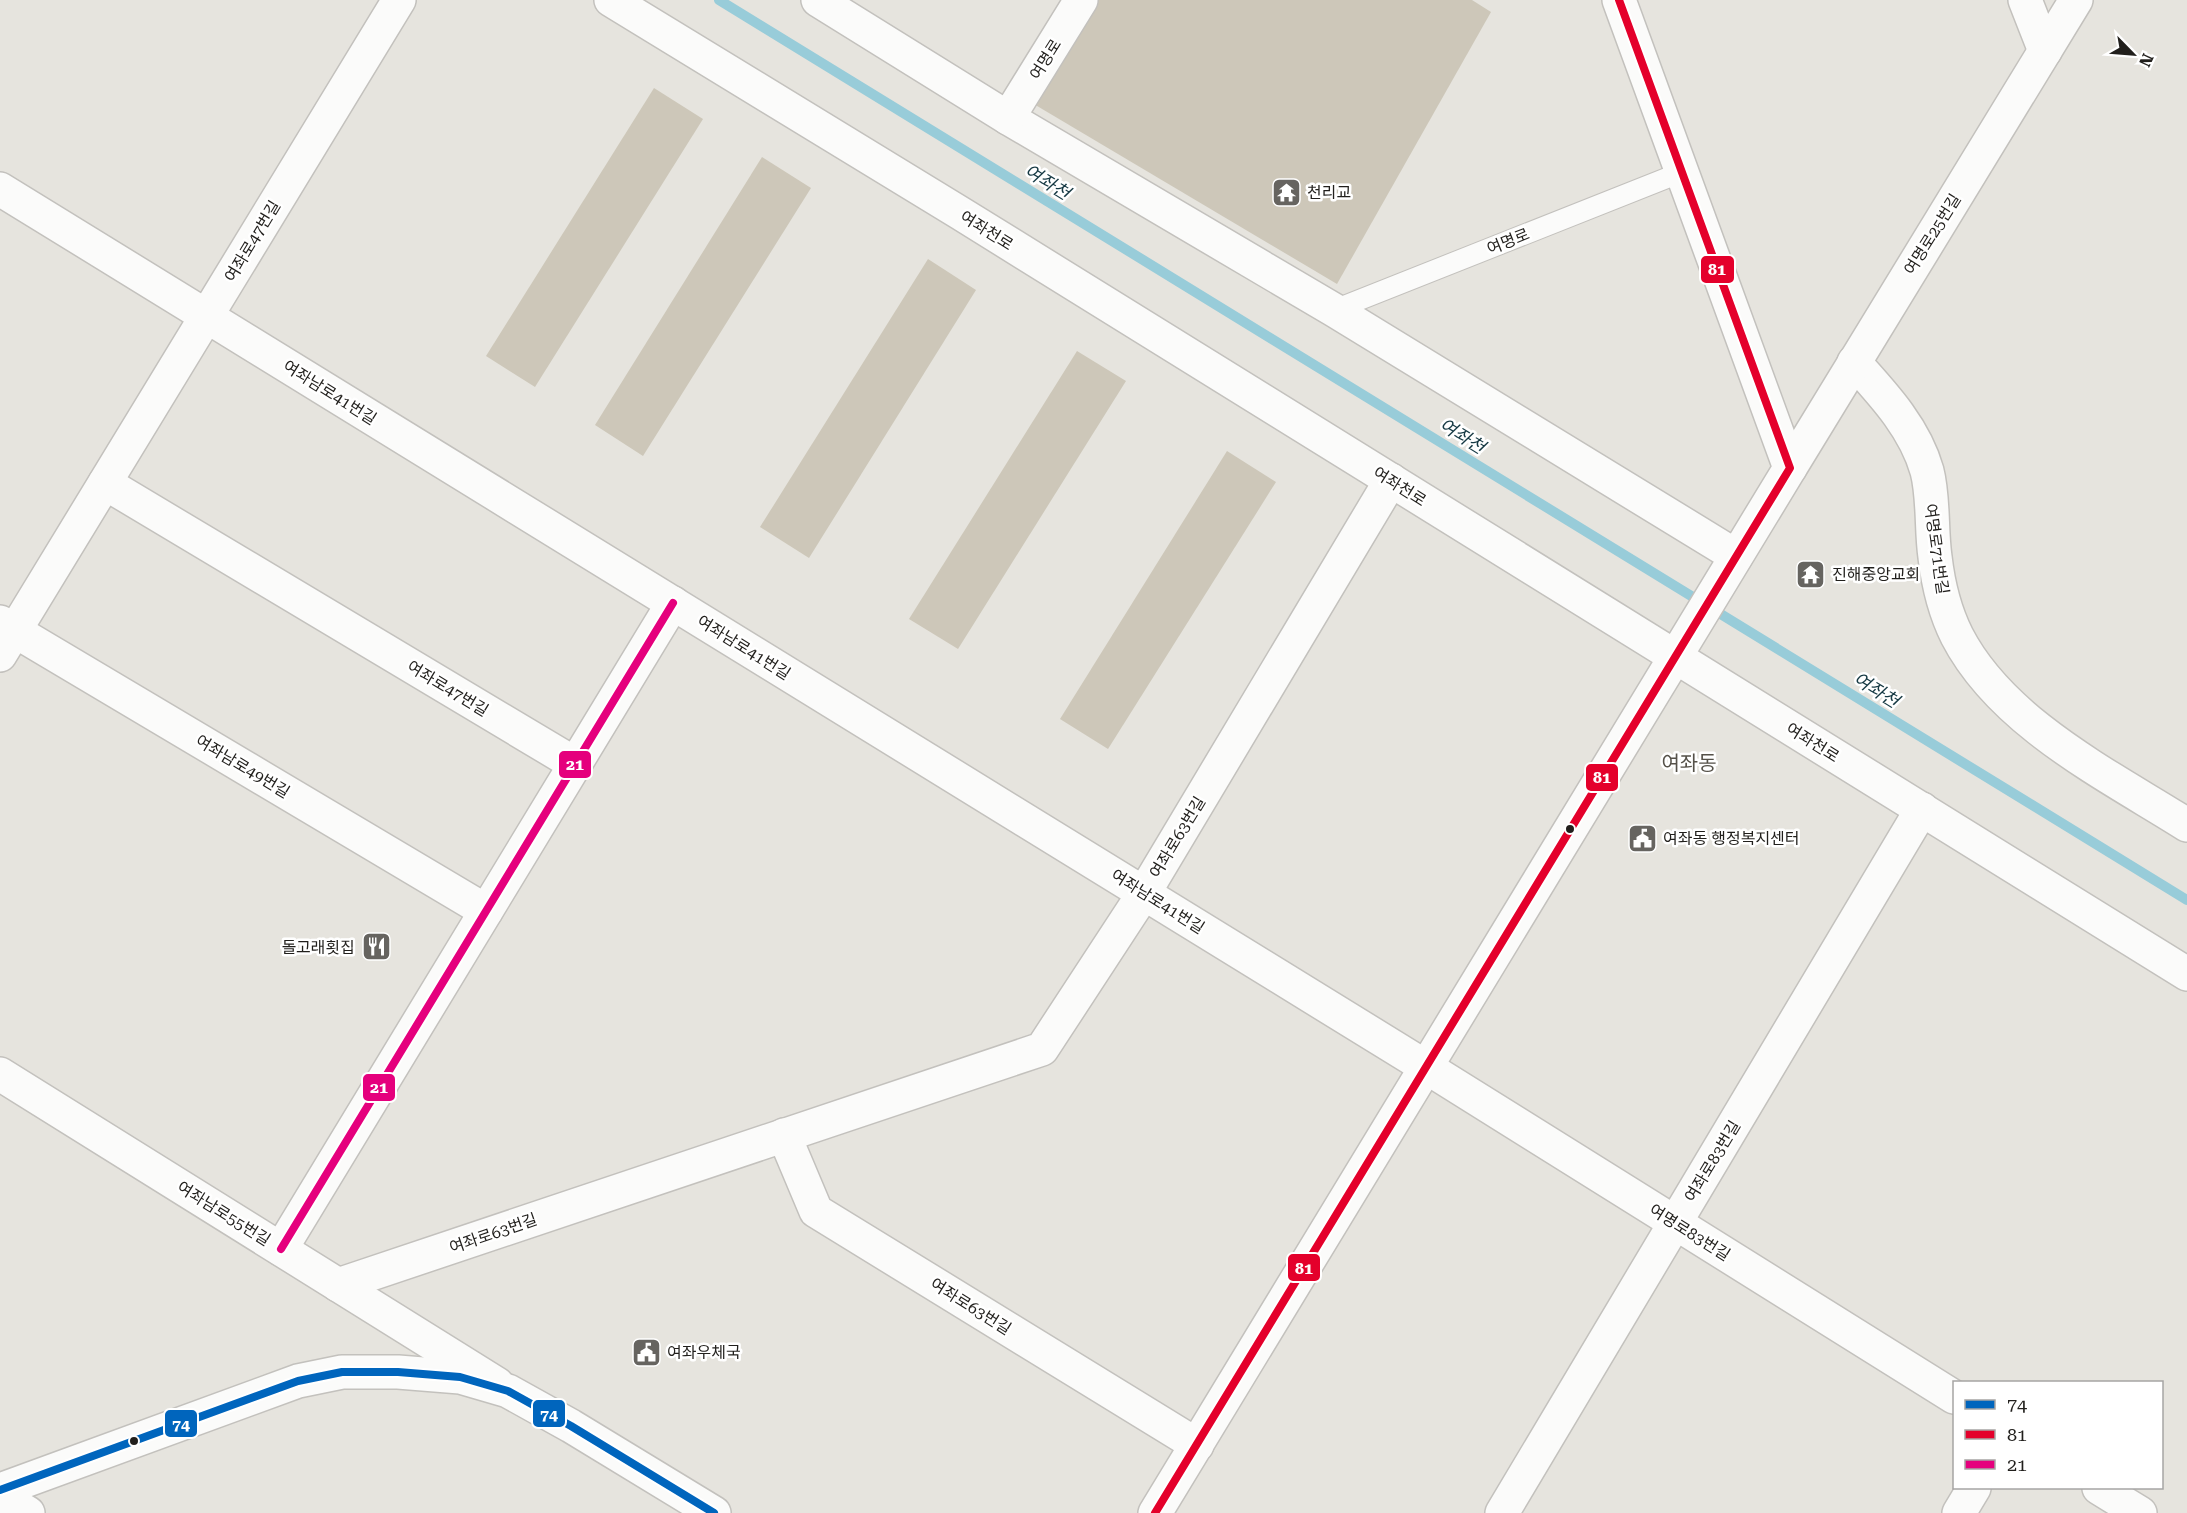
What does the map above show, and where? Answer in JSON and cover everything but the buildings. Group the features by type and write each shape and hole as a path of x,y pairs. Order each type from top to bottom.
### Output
{"street":[{"name":"여좌로47번길","path":"5,636 105,483 399,0"},
{"name":"여좌천로","path":"611,0 960,213 2187,974"},
{"path":"818,0 1008,118 1334,310 1736,556"},
{"name":"여명로","path":"1008,118 1081,0"},
{"path":"1155,1513 1790,468 1619,0"},
{"path":"2025,0 2045,51"},
{"name":"여명로25번길","path":"1790,468 2076,0"},
{"name":"여좌남로41번길","path":"0,189 1426,1067"},
{"name":"여명로71번길","path":"1854,362 1886,397 1912,436 1927,471 1935,557 1943,599 1957,635 1972,660 1995,688 2019,711 2060,744 2187,825"},
{"name":"여좌로63번길","path":"338,1285 1042,1049 1144,893 1391,480"},
{"name":"여좌로47번길","path":"105,483 575,764"},
{"path":"281,1249 673,603"},
{"name":"여좌남로49번길","path":"5,636 486,911"},
{"name":"여좌로83번길","path":"1502,1513 1922,809"},
{"name":"여명로83번길","path":"1426,1067 1953,1396"},
{"name":"여좌남로55번길","path":"0,1074 508,1391"},
{"name":"여좌로63번길","path":"784,1135 816,1211 1197,1445"},
{"path":"0,1490 298,1381 342,1372 398,1372 460,1377 508,1391 571,1426 702,1510"},
{"path":"1959,1513 1973,1489"},
{"path":"2101,1489 2140,1513"},
{"path":"0,1496 28,1513"}],"lane":[{"name":"여명로","path":"1334,310 1682,172"}],"waterway":[{"name":"여좌천","path":"719,0 2187,900"}],"transit line":[{"name":"81","path":"1155,1513 1790,468 1619,0"},
{"name":"21","path":"281,1249 673,603"},
{"name":"74","path":"0,1490 298,1381 342,1372 398,1372 460,1377 508,1391 571,1426 714,1513"}],"place":[{"name":"천리교","path":"1286,192"},
{"name":"진해중앙교회","path":"1811,574"},
{"name":"여좌동 행정복지센터","path":"1642,838"},
{"name":"돌고래횟집","path":"376,947"},
{"name":"여좌우체국","path":"646,1352"}],"district":[{"name":"여좌동","path":"1689,763"}]}
